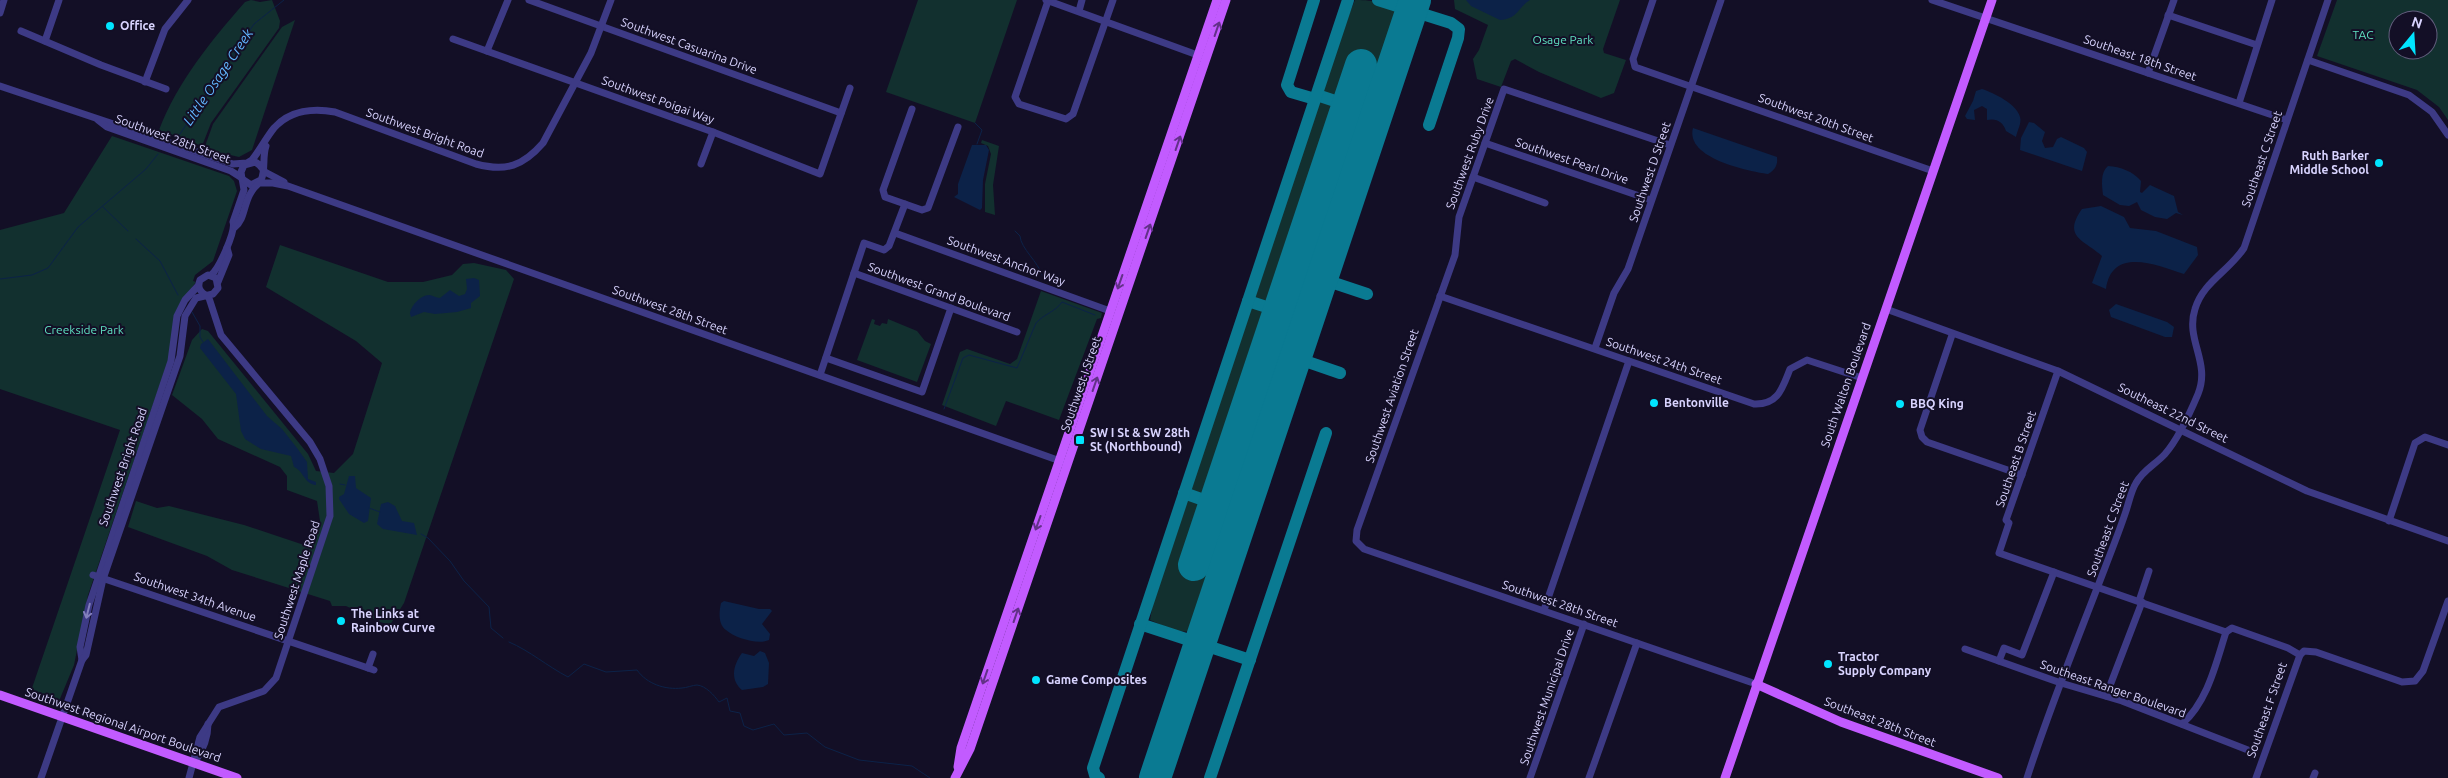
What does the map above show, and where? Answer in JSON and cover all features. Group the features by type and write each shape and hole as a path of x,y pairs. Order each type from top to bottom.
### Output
{"main road":[{"name":"Southwest I Street","path":"956,777 970,749 1064,462 1203,56 1217,0"},
{"name":"Southwest I Street","path":"1064,462 1110,311 1203,56 1226,0"},
{"name":"South Walton Boulevard","path":"1725,778 1992,0"},
{"name":"Southeast 28th Street","path":"1756,684 1841,722 1998,778"},
{"name":"Southwest Regional Airport Boulevard","path":"0,695 237,778"}],"street":[{"path":"0,13 4,0"},
{"path":"45,40 59,0"},
{"path":"145,82 165,29 188,0"},
{"path":"487,51 508,0"},
{"name":"Southwest Casuarina Drive","path":"529,0 841,113"},
{"name":"Southwest Bright Road","path":"247,163 259,152 274,128 287,117 301,112 320,109 336,112 476,164 492,168 506,168 519,163 532,155 543,143 576,83 611,0"},
{"path":"1079,11 1082,0"},
{"path":"1113,0 1106,22 1073,114 1063,119 1019,104 1015,97 1016,92 1049,1 1079,11 1106,22 1203,56"},
{"name":"Southwest 20th Street","path":"1653,0 1633,59 1635,67 1933,171"},
{"name":"Southwest D Street","path":"1595,348 1614,293 1628,269 1721,0"},
{"name":"Southeast 18th Street","path":"1932,0 2287,120"},
{"path":"2148,73 2174,0"},
{"path":"2239,104 2272,0"},
{"name":"Southeast C Street","path":"2028,778 2044,726 2098,587 2135,484 2147,469 2166,453 2202,383 2202,364 2192,336 2195,307 2212,280 2236,260 2244,248 2328,0"},
{"path":"2168,16 2257,45"},
{"path":"22,31 100,65 166,90"},
{"name":"Southwest Poigai Way","path":"453,39 713,132 820,174 841,113"},
{"path":"2308,60 2409,95 2432,112 2448,135"},
{"name":"Southwest 28th Street","path":"0,86 228,163 247,163"},
{"path":"841,113 850,88"},
{"name":"Southwest Ruby Drive","path":"1455,255 1458,217 1504,89 1670,145"},
{"path":"912,109 883,190 885,197 925,210 930,205 958,127"},
{"name":"Southwest 28th Street","path":"98,120 107,128 232,171 242,178"},
{"path":"701,164 713,132"},
{"name":"Southwest Bright Road","path":"263,170 263,154 267,140"},
{"name":"Southwest Pearl Drive","path":"1485,143 1651,200"},
{"path":"227,248 229,255 215,292 205,294 198,286 202,277 211,275 227,248 235,227 239,223 249,192 263,177 263,170 255,162 247,163 242,168 244,190 233,222 235,227"},
{"name":"Southwest 28th Street","path":"263,170 288,186 1064,462"},
{"path":"1473,177 1545,203"},
{"path":"242,178 248,184 259,183"},
{"name":"Southwest 28th Street","path":"259,183 288,186"},
{"path":"820,375 864,243 884,250 889,246 905,204"},
{"name":"Southwest Anchor Way","path":"895,233 1110,311"},
{"name":"Southwest Aviation Street","path":"1358,545 1356,541 1357,530 1455,255"},
{"name":"Southwest Grand Boulevard","path":"854,273 1017,332"},
{"path":"211,275 218,282"},
{"name":"Southwest Bright Road","path":"41,778 61,716 82,660 86,655 98,577 171,361 177,316 185,300 198,286"},
{"name":"Southwest Maple Road","path":"215,292 215,319"},
{"name":"Southwest Bright Road","path":"98,577 180,356 185,316 196,298 205,294"},
{"name":"Southwest Maple Road","path":"189,778 207,735 208,724 218,707 258,693 269,687 276,678 330,516 329,486 320,460 310,442 226,342 215,319 209,298 205,294"},
{"name":"Southwest 24th Street","path":"1440,296 1754,404 1764,404 1773,401 1781,392 1790,369 1807,360 1862,378"},
{"path":"826,358 922,392 951,308"},
{"name":"Southeast 22nd Street","path":"1886,309 1952,335 2058,371 2307,491 2448,541"},
{"path":"1952,335 1920,430 1922,437 1927,442 2022,475"},
{"path":"1544,610 1629,361"},
{"name":"Southeast B Street","path":"2054,572 1999,553 2010,523 2006,520 2058,371"},
{"path":"2389,521 2415,443 2426,437 2448,445"},
{"name":"Southwest 28th Street","path":"1358,545 1371,552 1756,684"},
{"path":"2106,696 2140,602 2149,571"},
{"path":"1999,661 2004,648 2022,655 2054,572 2226,632"},
{"name":"Southwest 34th Avenue","path":"98,577 371,669 373,654"},
{"path":"2182,724 2190,717 2205,695 2226,632 2232,628 2302,653 2316,652 2402,682 2415,681 2423,671 2448,601"},
{"name":"Southwest Municipal Drive","path":"1530,778 1584,624"},
{"path":"1589,778 1637,643"},
{"name":"Southeast Ranger Boulevard","path":"1964,649 2061,683 2106,696 2253,752"},
{"name":"Southeast F Street","path":"2256,778 2302,653"}],"green space":[{"path":"251,0 260,2 272,0 280,21 279,28 211,123 202,146 159,130 176,95 196,62 245,2"},
{"path":"918,0 1017,0 975,123 886,92"},
{"path":"1355,0 1378,2 1390,6 1397,14 1396,35 1198,626 1194,632 1175,631 1150,620 1154,597 1344,26"},
{"name":"Osage Park","path":"1454,0 1620,0 1603,49 1604,53 1626,60 1614,93 1601,98 1539,72 1515,59 1511,61 1501,87 1477,79 1473,59 1479,50 1488,25 1455,9"},
{"name":"TAC","path":"2337,0 2448,0 2448,120 2439,107 2417,90 2317,56"},
{"path":"295,20 252,150 239,157 204,149 213,124 282,27"},
{"name":"Creekside Park","path":"112,136 229,176 234,181 237,191 213,261 195,275 193,281 196,282 182,301 172,349 88,595 74,665 59,701 31,691 120,430 0,389 0,230 64,213"},
{"path":"982,140 999,146 993,185 995,215 985,212 985,184 991,154 988,146 981,143"},
{"path":"280,245 388,282 423,282 452,275 463,264 474,263 506,270 514,279 404,603 390,625 346,606 332,606 330,601 232,570 207,556 128,527 136,501 157,508 169,506 244,525 307,546 312,545 320,521 317,501 287,490 287,476 280,467 218,439 202,419 172,395 192,340 202,329 208,331 308,454 316,471 334,473 353,454 382,363 356,341 266,287"},
{"path":"1041,291 1102,313 1101,318 1097,319 1059,420 1006,401 996,426 942,405 960,352 967,349 1010,364 1017,359"},
{"path":"872,319 875,320 874,324 880,326 882,323 887,324 888,319 917,331 925,341 931,344 917,382 857,360"}],"water":[{"path":"1466,0 1530,0 1511,17 1500,20 1471,6"},
{"path":"1982,89 2010,103 2018,112 2020,122 2016,137 2006,131 1999,121 1987,120 1987,109 1982,106 1974,110 1975,120 1967,119 1965,116 1976,91"},
{"path":"2029,122 2034,123 2045,132 2042,141 2045,148 2053,147 2057,139 2061,137 2084,148 2087,152 2082,171 2020,150 2021,138"},
{"path":"1693,128 1777,157 1776,167 1768,174 1746,170 1720,161 1698,147 1693,138"},
{"path":"972,145 986,145 989,150 983,180 982,208 980,210 954,197 958,194 958,184"},
{"path":"2108,166 2122,169 2134,175 2141,181 2140,192 2142,193 2150,185 2174,196 2178,212 2183,215 2176,213 2167,219 2155,217 2141,210 2137,202 2129,206 2120,205 2103,195 2103,176"},
{"path":"2101,206 2124,217 2130,228 2156,231 2197,247 2198,255 2184,274 2149,263 2126,263 2117,267 2110,276 2106,289 2092,283 2102,256 2078,237 2074,226 2076,218 2082,209"},
{"path":"474,278 479,280 480,296 471,303 471,308 457,312 435,314 424,312 411,317 412,308 422,297 429,295 440,298 450,290 459,296 465,294 467,289 466,279"},
{"path":"2116,304 2167,322 2174,327 2172,337 2165,337 2111,317 2109,310"},
{"path":"208,339 267,416 282,429 297,448 307,462 308,479 316,482 316,485 306,480 300,471 294,467 291,456 261,449 245,439 241,431 236,394 200,348 201,344"},
{"path":"349,476 355,476 356,488 371,498 368,521 364,523 349,514 339,499 344,494"},
{"path":"388,502 395,506 402,521 414,523 417,535 383,529 377,524 381,504"},
{"path":"724,601 759,609 770,609 772,611 762,624 770,634 769,640 759,642 747,640 735,636 726,630 720,618 721,603"},
{"path":"760,651 765,653 769,663 768,684 763,687 742,690 735,681 734,676 737,662 742,653 754,656"}],"waterway":[{"name":"Little Osage Creek","path":"178,137 254,24 284,0"},
{"path":"975,123 982,130 977,144"},
{"name":"Little Osage Creek","path":"0,279 32,275 48,268 78,227 146,169 158,154"},
{"path":"103,207 128,231"},
{"path":"1015,231 1020,236 1023,246 1041,271 1043,277"},
{"path":"136,239 160,261 178,295"},
{"path":"944,409 963,358 969,355 1017,368 1036,323 1062,302 1095,315"},
{"path":"192,312 200,326 200,337 203,342"},
{"path":"340,484 345,485"},
{"path":"369,508 380,512"},
{"path":"421,534 428,538 450,561 464,581 489,607 491,628 503,638"},
{"path":"509,642 568,677 584,664 606,672 637,670 646,679 663,687 684,688 695,685 704,687 719,702 727,698 730,711 740,713 744,726 753,730 774,724 784,735 807,733 825,747 859,760 912,766 930,778"}],"taxiway":[{"path":"1314,0 1287,85 1291,92 1315,99"},
{"path":"1099,778 1095,775 1093,768 1348,0"},
{"path":"1378,0 1451,23 1459,29 1458,38 1429,125"},
{"path":"1317,95 1347,105"},
{"path":"1322,279 1367,294"},
{"path":"1248,301 1279,311"},
{"path":"1267,348 1340,373"},
{"path":"1210,778 1326,433"},
{"path":"1184,493 1215,504"},
{"path":"1140,624 1250,660"}],"runway":[{"path":"1155,778 1415,0"},
{"path":"1194,565 1361,65"}],"place":[{"name":"Office","path":"110,26"},
{"name":"Ruth Barker Middle School","path":"2379,163"},
{"name":"Bentonville","path":"1654,403"},
{"name":"BBQ King","path":"1900,404"},
{"name":"SW I St & SW 28th St (Northbound)","path":"1080,440"},
{"name":"The Links at Rainbow Curve","path":"341,621"},
{"name":"Tractor Supply Company","path":"1828,664"},
{"name":"Game Composites","path":"1036,680"}]}
